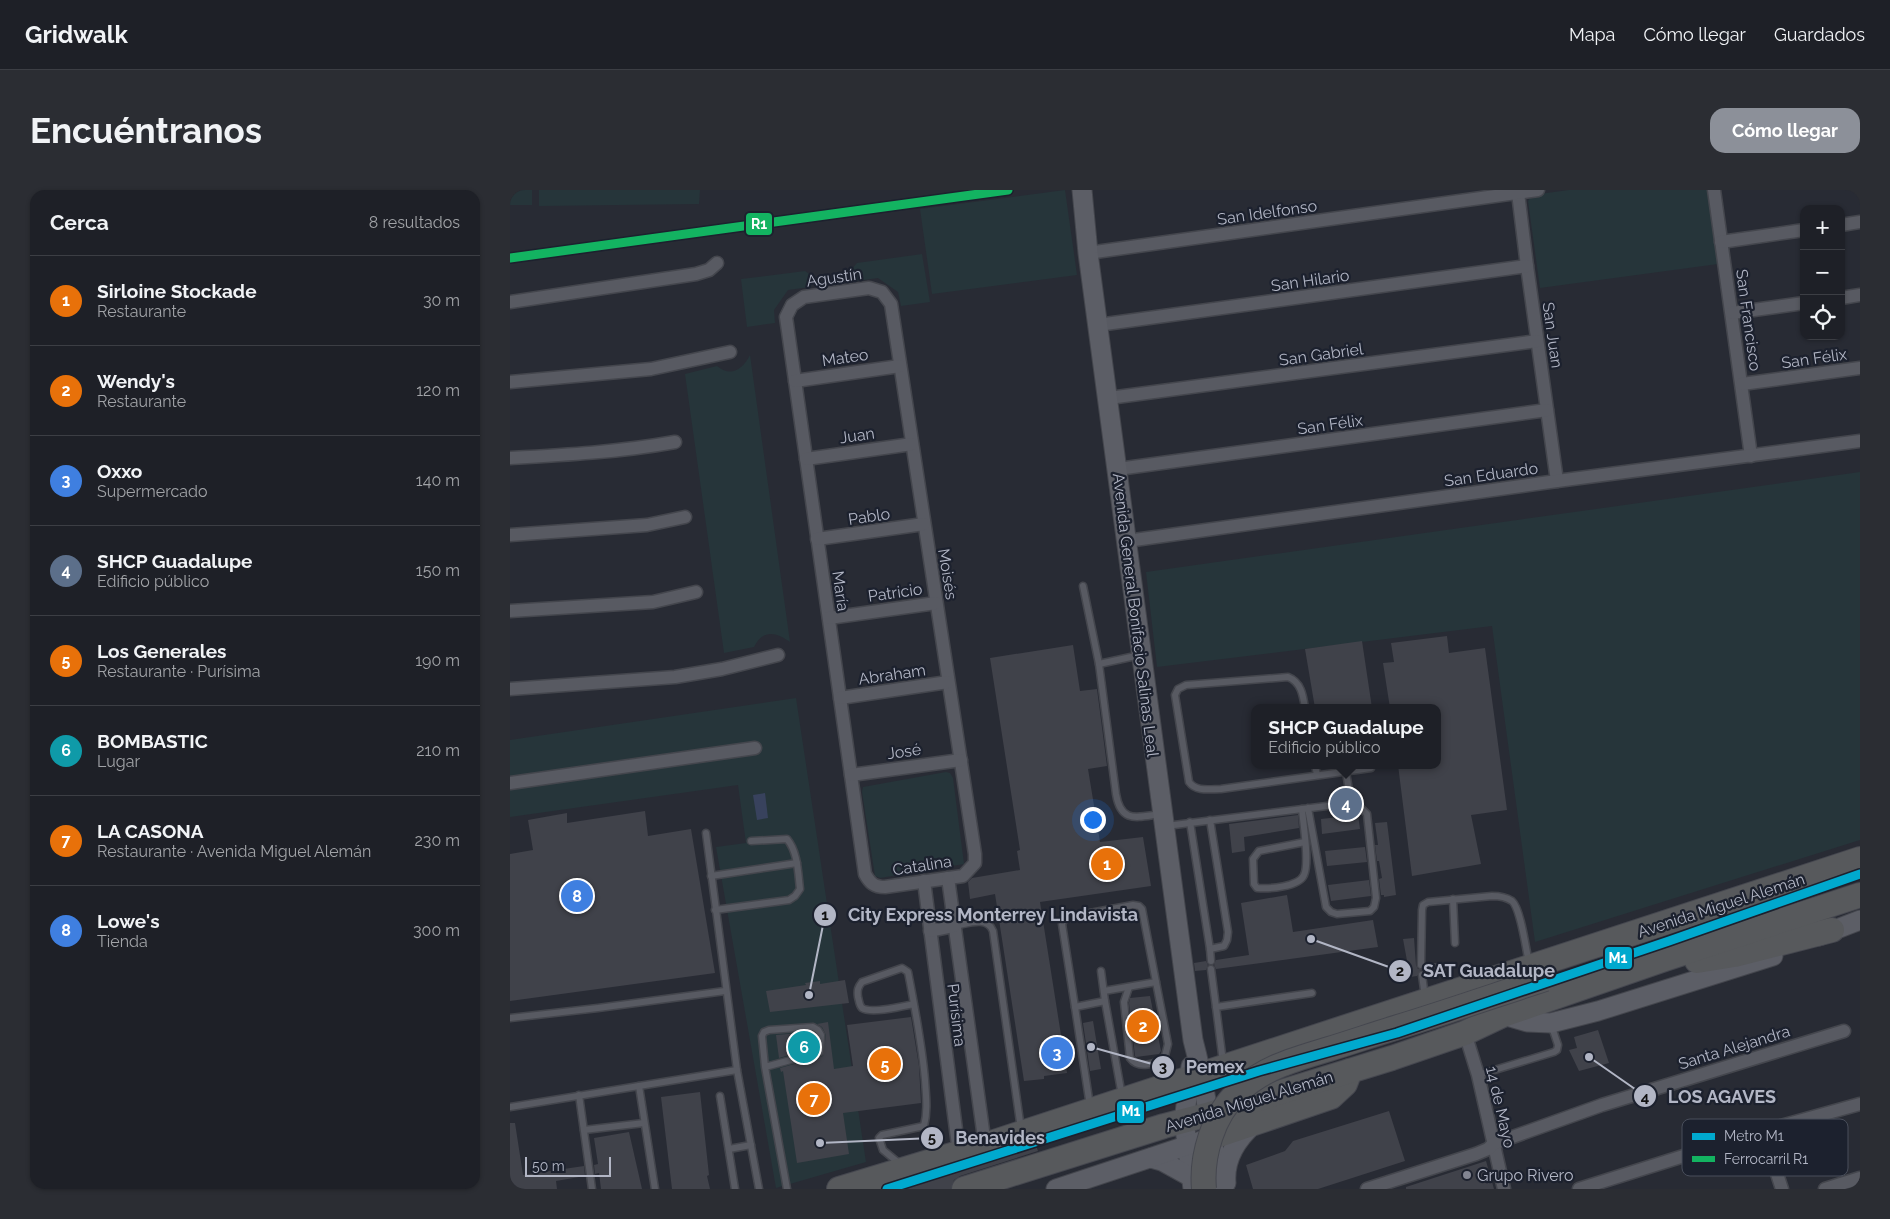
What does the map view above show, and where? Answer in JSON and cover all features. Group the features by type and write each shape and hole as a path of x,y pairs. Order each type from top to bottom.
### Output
{"highway":[{"name":"Avenida Miguel Alemán","path":"1538,973 1668,922 1860,859"},
{"name":"Avenida Miguel Alemán","path":"964,1189 1350,1071 1465,1033 1504,1015 1665,959 1860,895"},
{"path":"1665,959 1707,960 1832,930"},
{"path":"839,1189 985,1145 1425,1001 1538,973"},
{"path":"1196,1185 1204,1171 1205,1159 1218,1119 1237,1093 1258,1076 1284,1062 1411,1023 1538,973"},
{"path":"1286,1046 1273,1056 1271,1072 1276,1082 1287,1088 1293,1088"},
{"path":"1213,1137 1331,1096 1345,1084 1350,1071"},
{"path":"954,1189 1051,1151 1054,1145 1051,1136 1030,1130"}],"street":[{"name":"Avenida General Bonifacio Salinas Leal","path":"1082,190 1088,253 1192,1040 1205,1072 1219,1189"},
{"name":"San Idelfonso","path":"1088,253 1476,195 1538,190"},
{"name":"San Francisco","path":"1714,190 1751,456"},
{"name":"San Juan","path":"1518,193 1557,481"},
{"path":"1845,224 1860,222"},
{"path":"1721,242 1800,231"},
{"path":"510,302 696,274 709,270 717,263"},
{"name":"San Hilario","path":"1098,325 1527,266"},
{"name":"Agustín","path":"792,305 804,297 869,288 882,292"},
{"name":"Moisés","path":"882,292 891,304 975,863"},
{"path":"1845,297 1860,295"},
{"path":"1732,313 1800,304"},
{"name":"María","path":"792,305 786,317 865,874 870,882"},
{"name":"San Gabriel","path":"1108,398 1537,341"},
{"path":"510,382 651,369 730,352"},
{"name":"Mateo","path":"795,381 900,366"},
{"name":"San Félix","path":"1742,384 1860,368"},
{"name":"San Félix","path":"1118,469 1547,410"},
{"name":"San Eduardo","path":"1127,542 1557,481 1860,441"},
{"path":"510,458 639,449 674,442"},
{"name":"Juan","path":"806,459 912,444"},
{"path":"510,535 647,525 685,518"},
{"name":"Pablo","path":"817,539 924,524"},
{"path":"510,611 654,602 696,592"},
{"name":"Patricio","path":"829,618 936,602"},
{"path":"510,689 675,677 722,670 778,655"},
{"name":"Abraham","path":"840,698 948,682"},
{"path":"510,783 755,748"},
{"name":"José","path":"851,775 961,760"},
{"name":"Catalina","path":"870,882 877,887 885,887 963,876 975,863"},
{"name":"Purísima","path":"948,878 985,1145"},
{"name":"Purísima","path":"924,881 959,1153"},
{"path":"1504,1015 1527,1022 1551,1023 1598,1011 1772,956 1860,920"},
{"path":"930,930 954,926"},
{"name":"Santa Alejandra","path":"1367,1189 1476,1154 1488,1149 1493,1144 1602,1105 1844,1030"},
{"name":"14 de Mayo","path":"1465,1033 1478,1075 1504,1189"},
{"name":"Avenida General Bonifacio Salinas Leal","path":"1196,1185 1184,1121 1205,1072"},
{"path":"1806,1119 1860,1104"},
{"path":"1226,1189 1225,1175 1230,1154 1239,1139 1254,1124"},
{"path":"1056,1189 1213,1137"},
{"path":"1579,1189 1682,1157"},
{"path":"1151,1158 1162,1161 1196,1185"},
{"path":"1778,1176 1782,1189"},
{"path":"1825,1189 1860,1178"}],"lane":[{"path":"1083,586 1099,664 1118,805 1123,813 1135,818 1190,822 1356,803 1367,814 1376,898 1374,907 1370,911 1337,914 1331,912 1326,907 1305,809"},
{"path":"1099,664 1141,655"},
{"path":"1304,704 1299,685 1294,679 1288,677 1186,685 1178,689 1175,695 1189,782 1192,787 1199,789 1221,789 1365,769"},
{"path":"1316,769 1317,775"},
{"path":"1346,772 1351,803"},
{"path":"1305,809 1305,842 1304,874 1294,884 1265,889 1257,888 1254,884 1253,860 1259,851 1305,842"},
{"path":"1210,820 1228,932 1224,946 1210,948"},
{"path":"1190,822 1211,961"},
{"path":"706,833 737,1070 759,1189"},
{"path":"715,910 789,900 800,889 797,863 792,845 787,839 750,841"},
{"path":"711,876 797,863"},
{"path":"1421,965 1423,905 1428,902 1453,899 1502,896 1512,901 1518,910 1538,973"},
{"path":"1453,899 1455,943"},
{"path":"1090,1110 1062,924 1068,917 1133,905 1139,906 1142,909 1168,1044 1167,1053 1155,1063 1144,1065 1133,1062 1130,1058 1124,1002 1129,987"},
{"path":"954,926 980,922 986,922 991,925 1030,1130"},
{"path":"914,1004 876,1010 862,1008 859,1003 858,986 862,982 902,968 908,972 914,1004 923,1060 927,1104 927,1116 924,1126"},
{"path":"1205,1072 1216,1007 1212,969"},
{"path":"1101,971 1123,1100"},
{"path":"1422,975 1425,1001"},
{"path":"1104,991 1156,982"},
{"path":"510,1018 726,991"},
{"path":"1216,1007 1312,994"},
{"path":"1075,1007 1105,1001"},
{"path":"1478,1075 1557,1050 1558,1044 1551,1023"},
{"path":"765,1067 820,1052 821,1042 818,1030 813,1027 764,1032 762,1044 765,1067 787,1189"},
{"path":"510,1107 737,1070"},
{"path":"639,1086 655,1189"},
{"path":"579,1095 592,1189"},
{"path":"720,1096 735,1189"},
{"path":"584,1130 644,1123"},
{"path":"924,1126 929,1133 931,1143 918,1165 895,1161 883,1150 879,1138 882,1136 924,1126"},
{"path":"729,1149 751,1145"}],"shaded area":[{"path":"510,190 532,190 532,205 510,205"},
{"path":"539,190 700,190 699,204 539,206"},
{"path":"1065,190 1077,275 932,294 920,209"},
{"path":"1569,190 1709,190 1718,264 1540,288 1528,201 1532,195"},
{"path":"922,254 930,302 901,306 898,292 878,278 857,281 853,278 852,269 857,263"},
{"path":"805,271 811,275 813,284 810,287 788,290 774,310 775,323 747,327 741,279"},
{"path":"750,355 790,642 775,634 770,634 761,637 754,647 724,653 685,374 717,366 722,370 736,370 744,364"},
{"path":"1860,472 1860,840 1535,942 1492,626 1157,667 1146,572"},
{"path":"796,698 866,1162 776,1188 716,847 746,843 738,785 510,817 510,740"},
{"path":"946,772 950,773 953,778 964,864 880,878 875,876 862,792 863,787"}],"water":[{"path":"765,793 768,818 757,820 753,795"}],"building":[{"path":"1447,636 1449,653 1485,648 1507,810 1471,815 1481,864 1412,876 1399,769 1441,769 1441,704 1389,704 1383,663 1394,662 1391,643"},
{"path":"1362,641 1371,704 1314,704 1305,649"},
{"path":"1073,645 1080,691 1097,689 1107,766 1088,769 1100,842 1143,837 1151,886 1040,902 1067,1073 1044,1076 1044,1079 1024,1081 995,894 970,899 968,882 972,878 1020,870 1017,851 1020,850 990,658"},
{"path":"645,811 648,836 691,829 715,973 510,1001 510,854 533,850 528,820 567,813 567,823"},
{"path":"1298,815 1299,828 1244,837 1245,851 1232,853 1229,824"},
{"path":"1358,815 1360,829 1322,834 1321,819"},
{"path":"1387,822 1396,895 1384,897 1384,895 1381,895 1379,879 1382,878 1379,861 1377,861 1375,845 1378,845 1375,823"},
{"path":"1365,847 1367,862 1327,866 1325,851"},
{"path":"1369,880 1371,896 1331,901 1328,885"},
{"path":"1287,895 1293,932 1373,920 1378,947 1216,969 1214,965 1216,960 1249,955 1241,903"},
{"path":"1414,938 1418,969 1424,969 1426,964 1445,962 1446,971 1427,974 1421,970 1417,976 1410,977 1403,939"},
{"path":"1206,961 1208,965 1206,970 1195,971 1194,963"},
{"path":"845,980 849,1003 770,1012 766,991 806,985 805,983 820,981 820,984"},
{"path":"1150,996 1161,1051 1159,1054 1136,1057 1129,1003 1130,998"},
{"path":"911,1017 919,1066 921,1103 843,1113 849,1154 797,1163 783,1071 781,1072 780,1068 823,1056 826,1035 822,1027 817,1024 828,1022 834,1069 853,1066 847,1025"},
{"path":"1093,1021 1101,1069 1090,1071 1083,1023"},
{"path":"1598,1030 1609,1063 1579,1071 1569,1050 1577,1048 1574,1037"},
{"path":"812,1032 816,1036 815,1048 779,1058 776,1035"},
{"path":"700,1092 709,1175 707,1176 710,1189 672,1189 661,1097"},
{"path":"1389,1111 1405,1161 1318,1189 1253,1189 1246,1165 1285,1151 1293,1141"},
{"path":"510,1123 515,1123 523,1175 584,1166 585,1176 556,1181 557,1189 510,1189"},
{"path":"629,1132 642,1189 601,1189 599,1173 595,1174 594,1165 598,1164 594,1138"},
{"path":"1035,1143 1038,1151 960,1176 954,1180 951,1189 900,1189 899,1185"},
{"name":"Grupo Rivero","path":"1486,1161 1494,1189 1406,1189 1406,1187"}],"metro line":[{"name":"M1","path":"887,1189 1259,1071 1397,1033 1860,874"}],"rail line":[{"name":"R1","path":"510,258 1008,190"}],"place":[{"name":"SHCP Guadalupe","path":"1346,804"},
{"name":"Sirloine Stockade","path":"1107,864"},
{"name":"Lowe's","path":"577,896"},
{"name":"SAT Guadalupe","path":"1311,939"},
{"name":"City Express Monterrey Lindavista","path":"809,995"},
{"name":"Wendy's","path":"1143,1026"},
{"name":"BOMBASTIC","path":"804,1047"},
{"name":"Pemex","path":"1091,1047"},
{"name":"Oxxo","path":"1057,1053"},
{"name":"LOS AGAVES","path":"1589,1057"},
{"name":"Los Generales","path":"885,1064"},
{"name":"LA CASONA","path":"814,1099"},
{"name":"Benavides","path":"820,1143"},
{"name":"Grupo Rivero","path":"1467,1175"}]}
